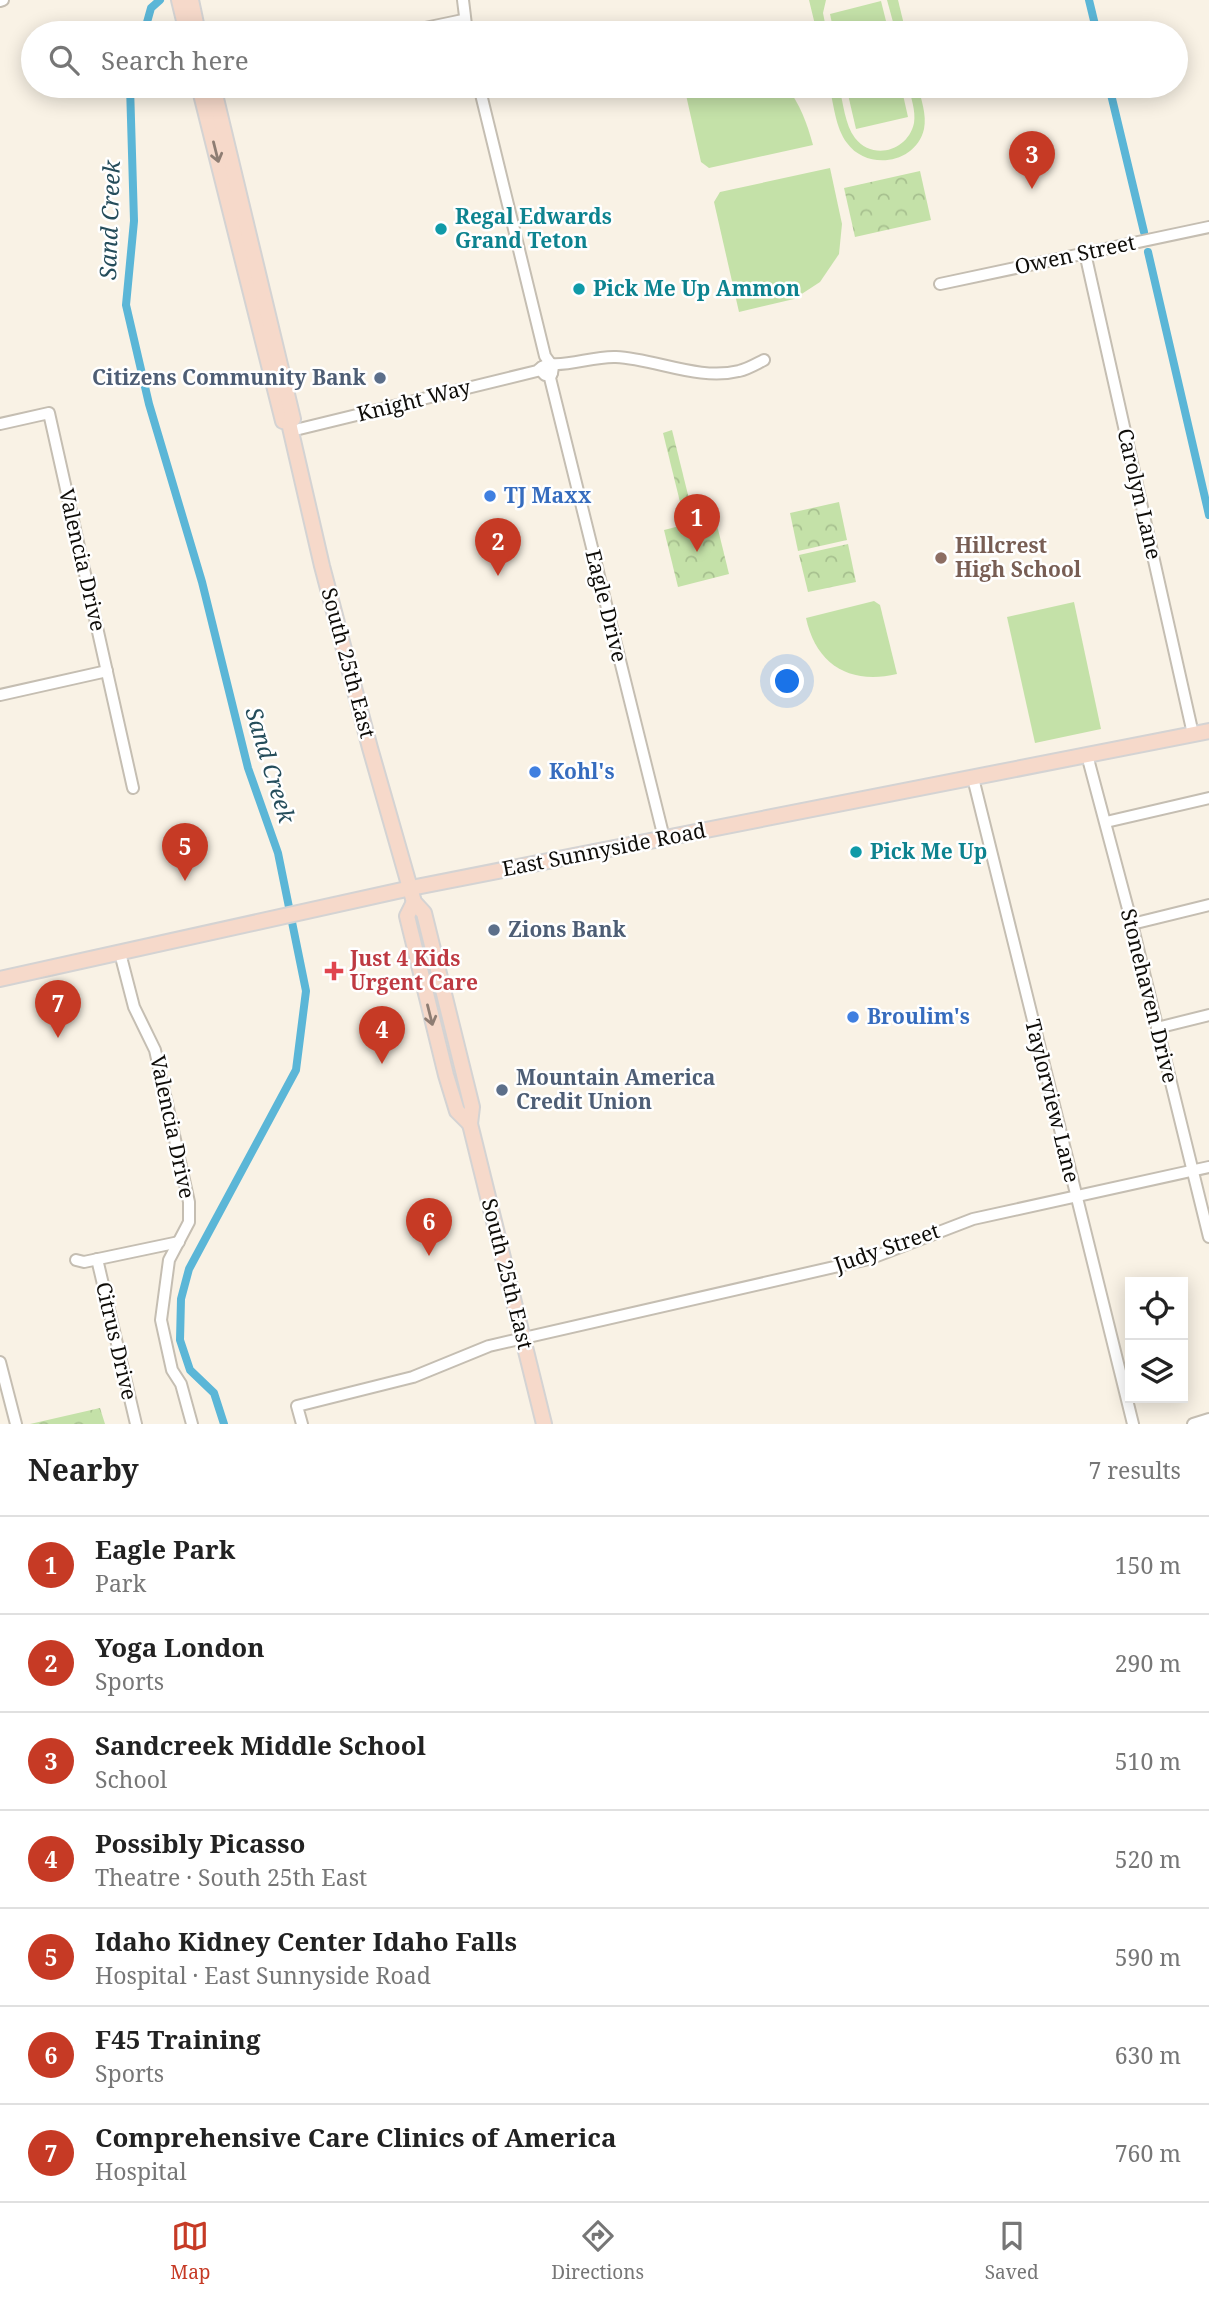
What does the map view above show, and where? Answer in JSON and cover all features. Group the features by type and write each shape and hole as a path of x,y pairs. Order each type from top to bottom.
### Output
{"main road":[{"path":"179,0 184,21"},
{"path":"191,0 195,21"},
{"name":"South 25th East","path":"202,98 293,419 290,427 322,566 370,748 412,895 424,913 472,1107 470,1125 544,1424"},
{"name":"South 25th East","path":"215,98 248,258"},
{"path":"205,108 211,108 216,122 224,132"},
{"name":"East Sunnyside Road","path":"0,979 282,916 412,895 664,838 1209,731"}],"street":[{"path":"458,21 463,20 463,0"},
{"name":"Eagle Drive","path":"482,98 664,838"},
{"name":"Owen Street","path":"940,284 1209,227"},
{"name":"Carolyn Lane","path":"1084,253 1194,734"},
{"name":"Knight Way","path":"290,427 575,360 614,357 640,359 699,372 724,373 743,370 764,360"},
{"name":"Valencia Drive","path":"0,424 49,413 133,788"},
{"path":"0,695 107,671"},
{"name":"Stonehaven Drive","path":"1087,755 1132,924 1209,1237"},
{"name":"Taylorview Lane","path":"973,778 1133,1424"},
{"path":"1106,822 1209,798"},
{"path":"1132,924 1209,905"},
{"name":"Valencia Drive","path":"120,953 134,1007 155,1050 189,1202 189,1222 169,1260 161,1320 172,1370 181,1384 192,1424"},
{"path":"1157,1028 1209,1015"},
{"name":"Judy Street","path":"302,1424 298,1406 413,1377 472,1352 869,1259 973,1219 1209,1167"},
{"path":"76,1260 83,1262 179,1242"},
{"name":"Citrus Drive","path":"97,1259 136,1424"},
{"path":"0,1362 16,1424"},
{"path":"1193,1424 1209,1419"}],"green space":[{"path":"809,0 826,0 823,13 825,21 814,21"},
{"path":"887,0 898,0 903,21 893,21"},
{"path":"881,1 886,21 831,21 830,14"},
{"path":"687,98 794,98 813,145 709,168 701,162"},
{"path":"831,98 842,98 855,138 871,149 889,150 905,140 910,133 914,123 911,98 921,98 925,118 924,129 911,150 890,160 878,160 866,158 847,143 835,115"},
{"path":"849,98 904,98 908,117 856,129"},
{"path":"830,168 842,224 839,254 820,282 794,299 739,312 714,202 720,192"},
{"path":"920,171 931,220 855,237 844,188"},
{"path":"672,430 690,503 681,506 663,433"},
{"path":"839,502 847,540 798,551 790,513"},
{"path":"715,517 729,574 678,587 664,530"},
{"path":"848,544 856,582 808,592 799,555"},
{"path":"874,601 880,605 897,674 864,677 850,674 838,668 818,648 806,618"},
{"path":"1074,602 1101,729 1035,743 1007,617"},
{"path":"100,1408 105,1424 30,1424"}],"waterway":[{"name":"Sand Creek","path":"147,21 151,8 160,0"},
{"path":"1089,0 1094,21"},
{"name":"Sand Creek","path":"130,98 134,221 126,305 149,404 202,582 248,768 278,853 306,991 296,1070 189,1269 181,1299 180,1340 190,1370 214,1393 224,1424"},
{"path":"1112,98 1144,232"},
{"path":"1148,252 1209,515"}],"place":[{"name":"Sandcreek Middle School","path":"1032,189"},
{"name":"Regal Edwards Grand Teton","path":"441,229"},
{"name":"Pick Me Up Ammon","path":"579,289"},
{"name":"Citizens Community Bank","path":"380,378"},
{"name":"TJ Maxx","path":"490,496"},
{"name":"Eagle Park","path":"697,552"},
{"name":"Hillcrest High School","path":"941,558"},
{"name":"Yoga London","path":"498,576"},
{"name":"Kohl's","path":"535,772"},
{"name":"Pick Me Up","path":"856,852"},
{"name":"Idaho Kidney Center Idaho Falls","path":"185,881"},
{"name":"Zions Bank","path":"494,930"},
{"name":"Just 4 Kids Urgent Care","path":"334,971"},
{"name":"Broulim's","path":"853,1017"},
{"name":"Comprehensive Care Clinics of America","path":"58,1038"},
{"name":"Possibly Picasso","path":"382,1064"},
{"name":"Mountain America Credit Union","path":"502,1090"},
{"name":"F45 Training","path":"429,1256"}]}
